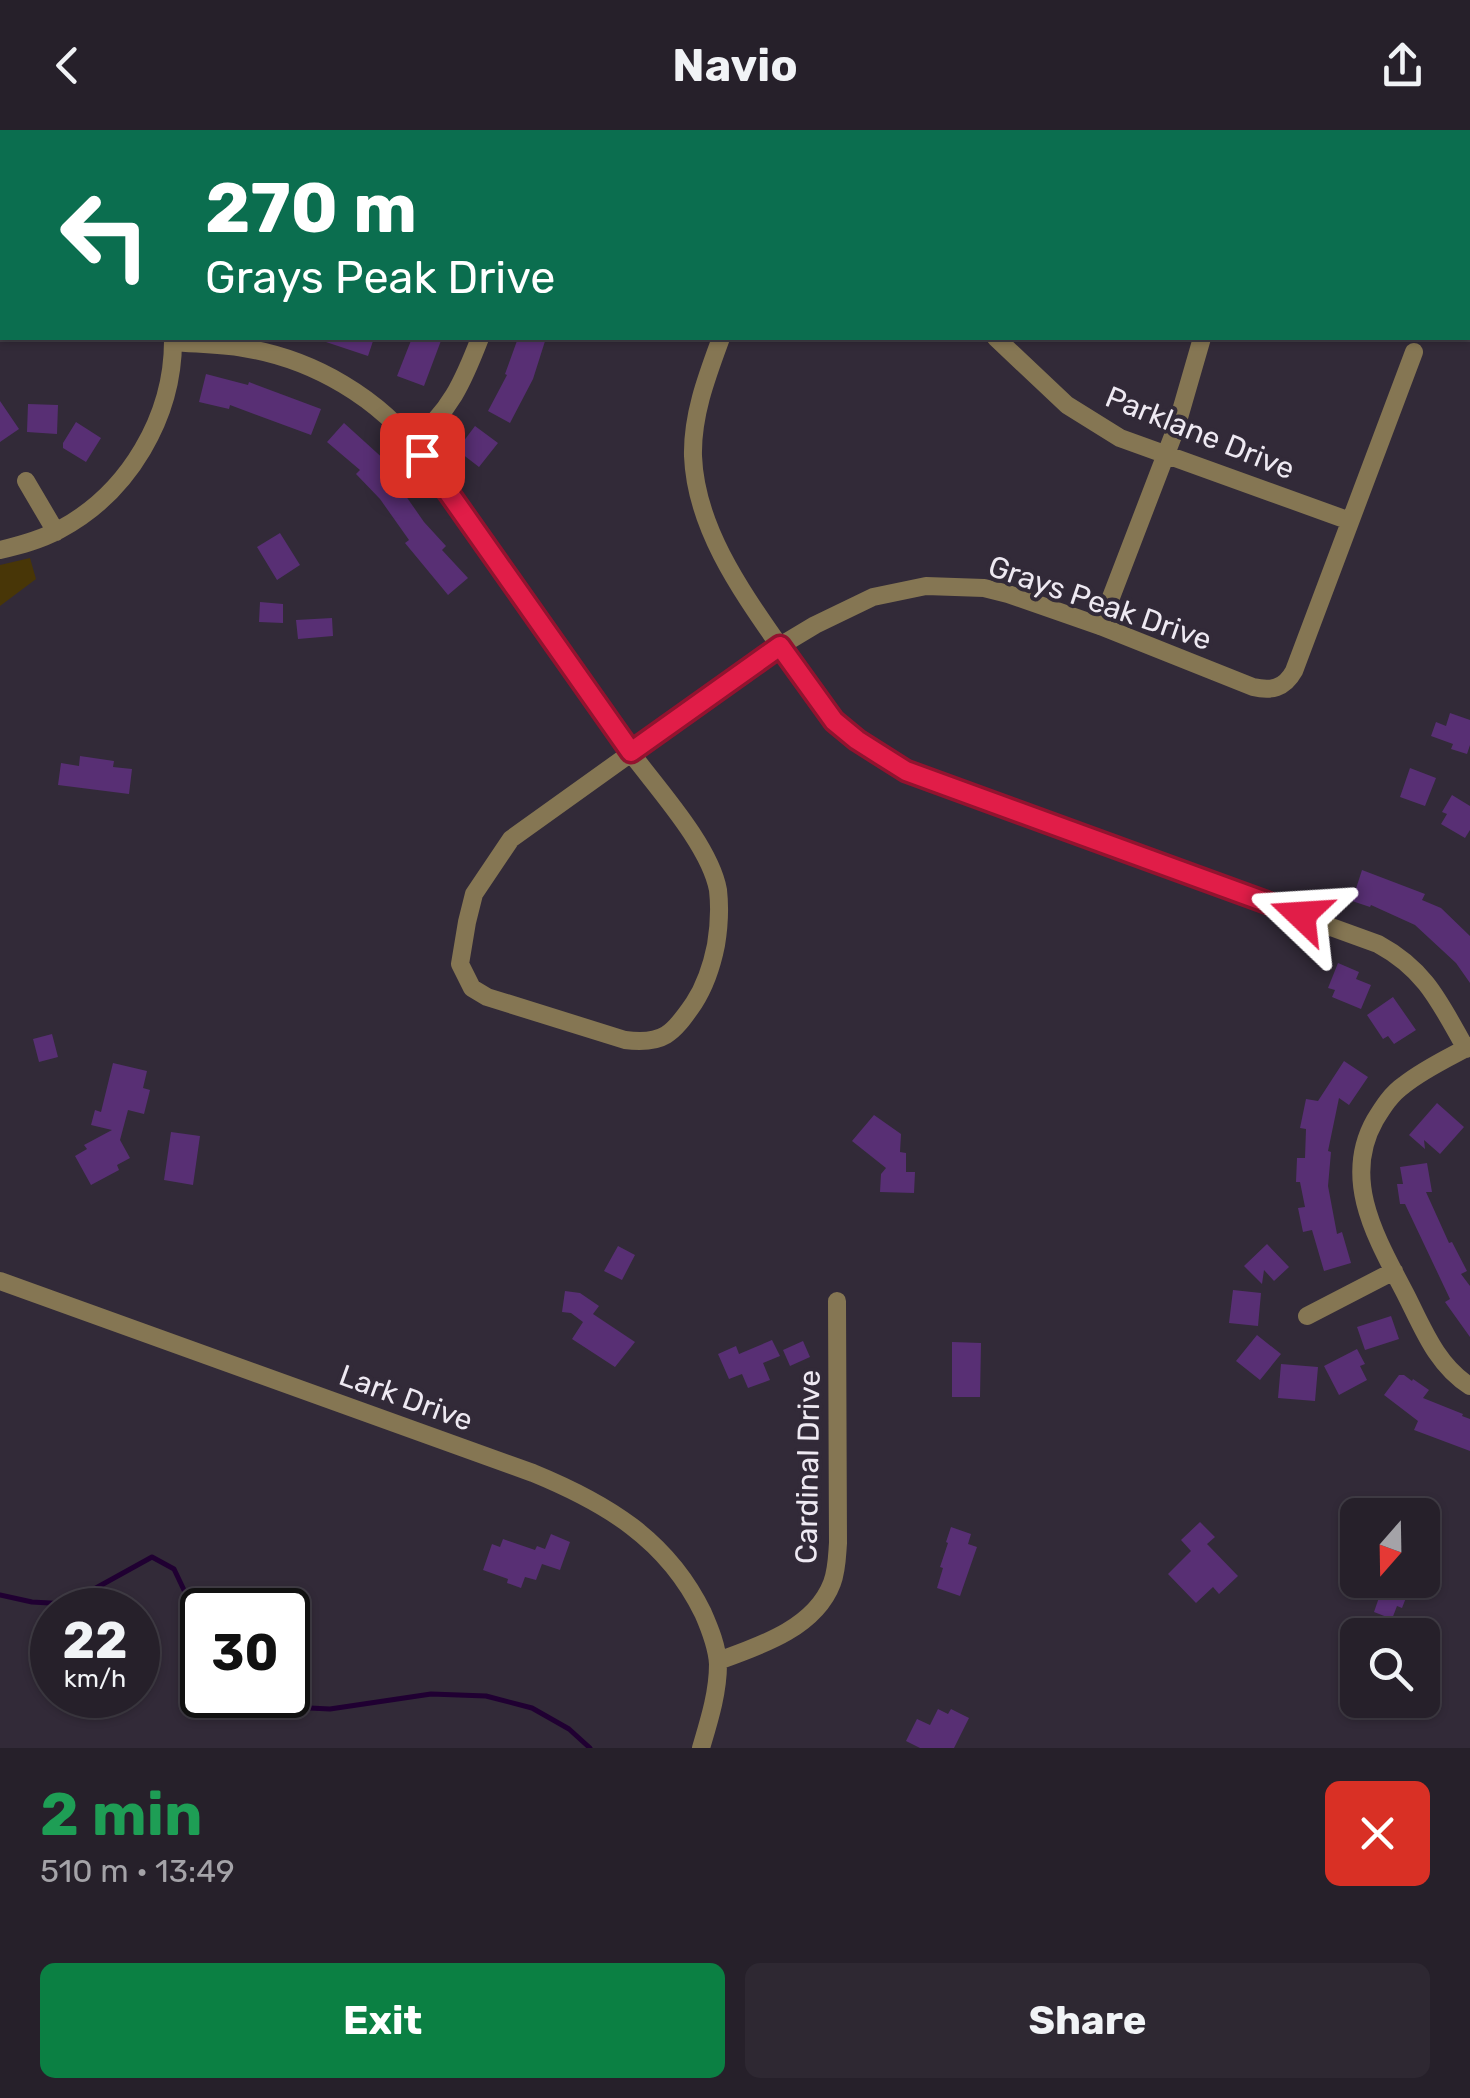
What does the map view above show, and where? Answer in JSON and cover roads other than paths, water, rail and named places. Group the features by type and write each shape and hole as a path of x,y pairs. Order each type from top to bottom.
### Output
{"street":[{"path":"0,550 56,532 78,519 129,470 162,407 173,340 271,354 334,379 372,404 412,442 693,837 710,865 718,890 719,924 700,993 684,1018 667,1034 646,1043 486,997 472,988 460,964 474,894 511,839 631,752"},
{"path":"412,442 455,396 479,340"},
{"path":"720,340 700,396 693,454 701,504 731,572 834,721 906,771 1363,938 1391,952 1425,980 1468,1047 1410,1080 1384,1105 1365,1142 1361,1168 1364,1202 1368,1219 1435,1352 1470,1386"},
{"name":"Parklane Drive","path":"998,340 1067,405 1120,438 1350,522"},
{"path":"1100,626 1166,454 1201,340"},
{"name":"Grays Peak Drive","path":"631,752 814,625 873,597 926,586 984,588 1008,594 1253,687 1269,690 1280,686 1294,671 1414,352"},
{"path":"26,481 56,532"},
{"path":"1307,1316 1394,1271"},
{"name":"Lark Drive","path":"0,1282 498,1460 584,1495 640,1532 682,1576 710,1628 718,1661"},
{"name":"Cardinal Drive","path":"718,1661 802,1622 815,1610 832,1582 838,1543 837,1301"},
{"path":"701,1748 712,1708 718,1661"}],"waterway":[{"path":"0,1595 67,1604 152,1557 174,1569 183,1588"},
{"path":"310,1708 330,1709 431,1694 486,1696 532,1708 569,1729 590,1748"}]}
